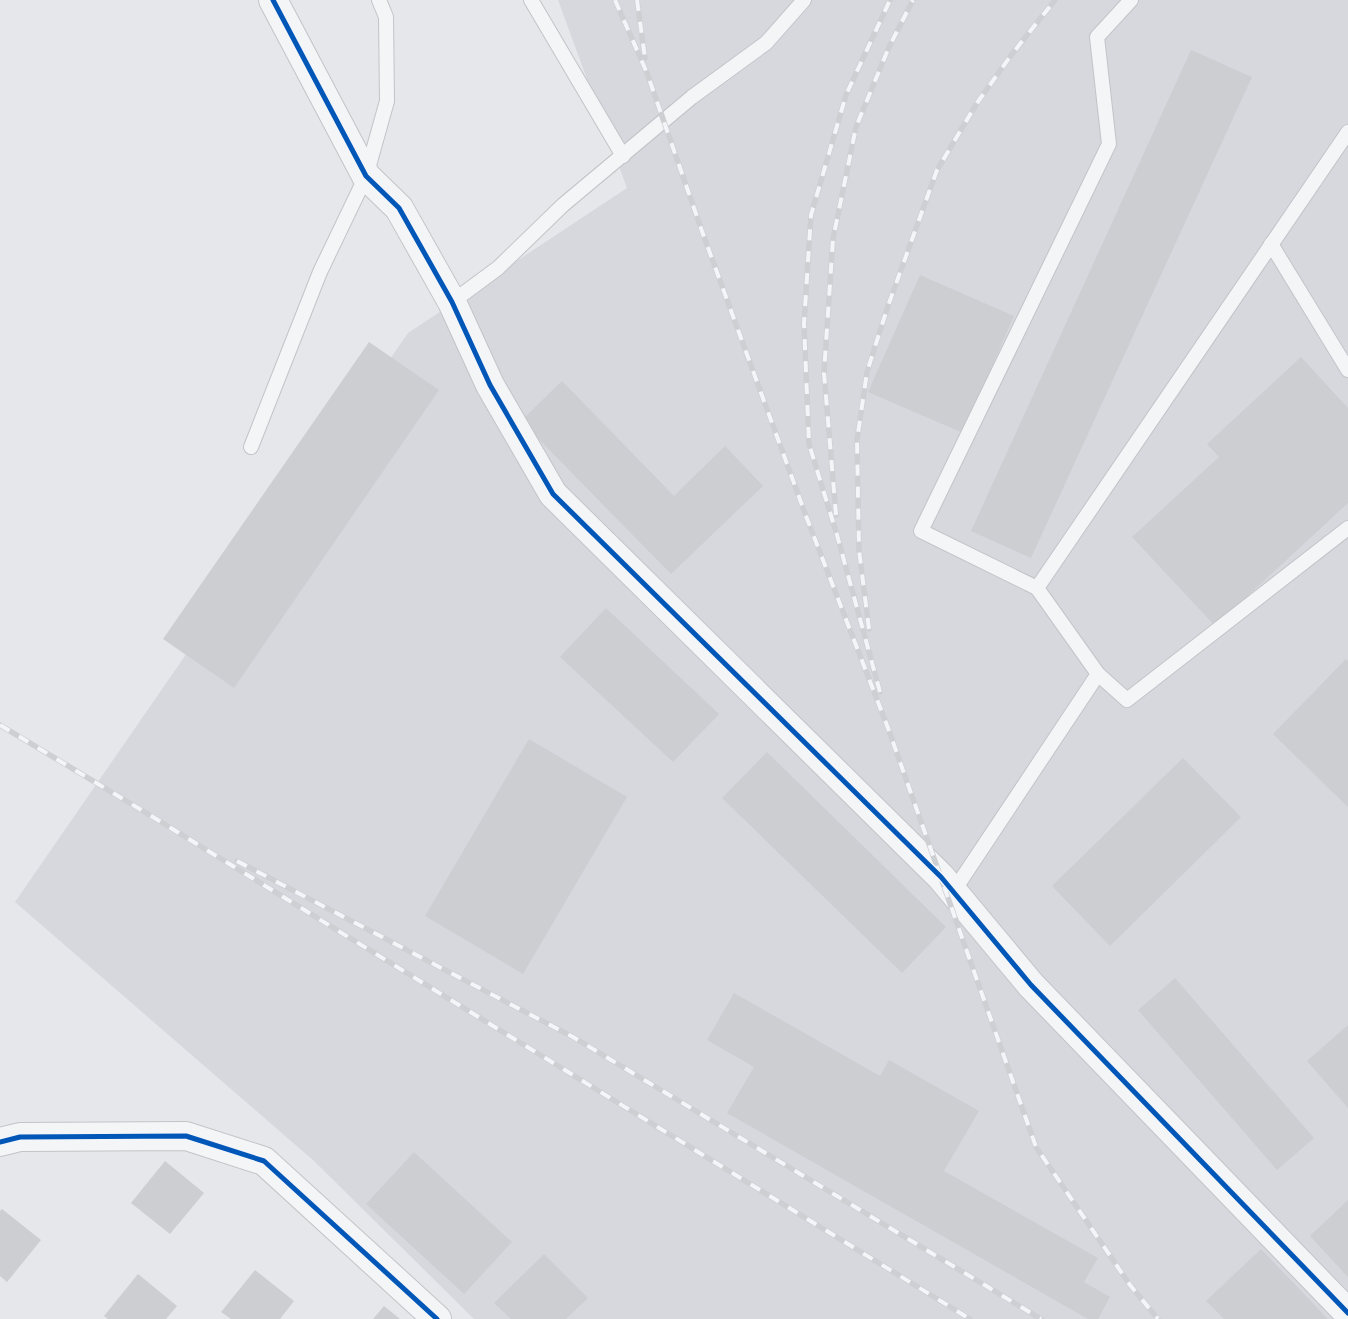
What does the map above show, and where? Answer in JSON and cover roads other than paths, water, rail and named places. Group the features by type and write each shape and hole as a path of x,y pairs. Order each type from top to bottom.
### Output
{"street":[{"path":"273,0 366,176 399,208 452,302 490,385 553,494 934,870 1032,985 1348,1312"},
{"path":"0,1142 20,1137 186,1136 264,1161 437,1319"}],"lane":[{"path":"250,447 320,272 366,176 387,101 386,17 379,0"},
{"path":"531,0 623,156"},
{"path":"452,302 498,268 563,205 692,97 766,43 804,0"},
{"path":"1131,0 1097,37 1109,144 921,531 1036,588 1098,674 1127,700 1348,528"},
{"path":"1036,588 1348,132"},
{"path":"1271,244 1348,370"},
{"path":"953,892 1098,674"}],"railway":[{"path":"615,0 647,73 703,234 806,516 888,728 1036,1147 1130,1285 1158,1319"},
{"path":"637,0 645,58"},
{"path":"880,692 837,535 809,444 804,324 811,215 846,95 890,0"},
{"path":"836,515 824,373 833,239 856,127 889,47 913,0"},
{"path":"869,629 859,550 857,440 867,372 888,306 937,170 977,103 1012,54 1055,0"},
{"path":"0,725 970,1319"},
{"path":"237,861 573,1037 1041,1319"}]}
